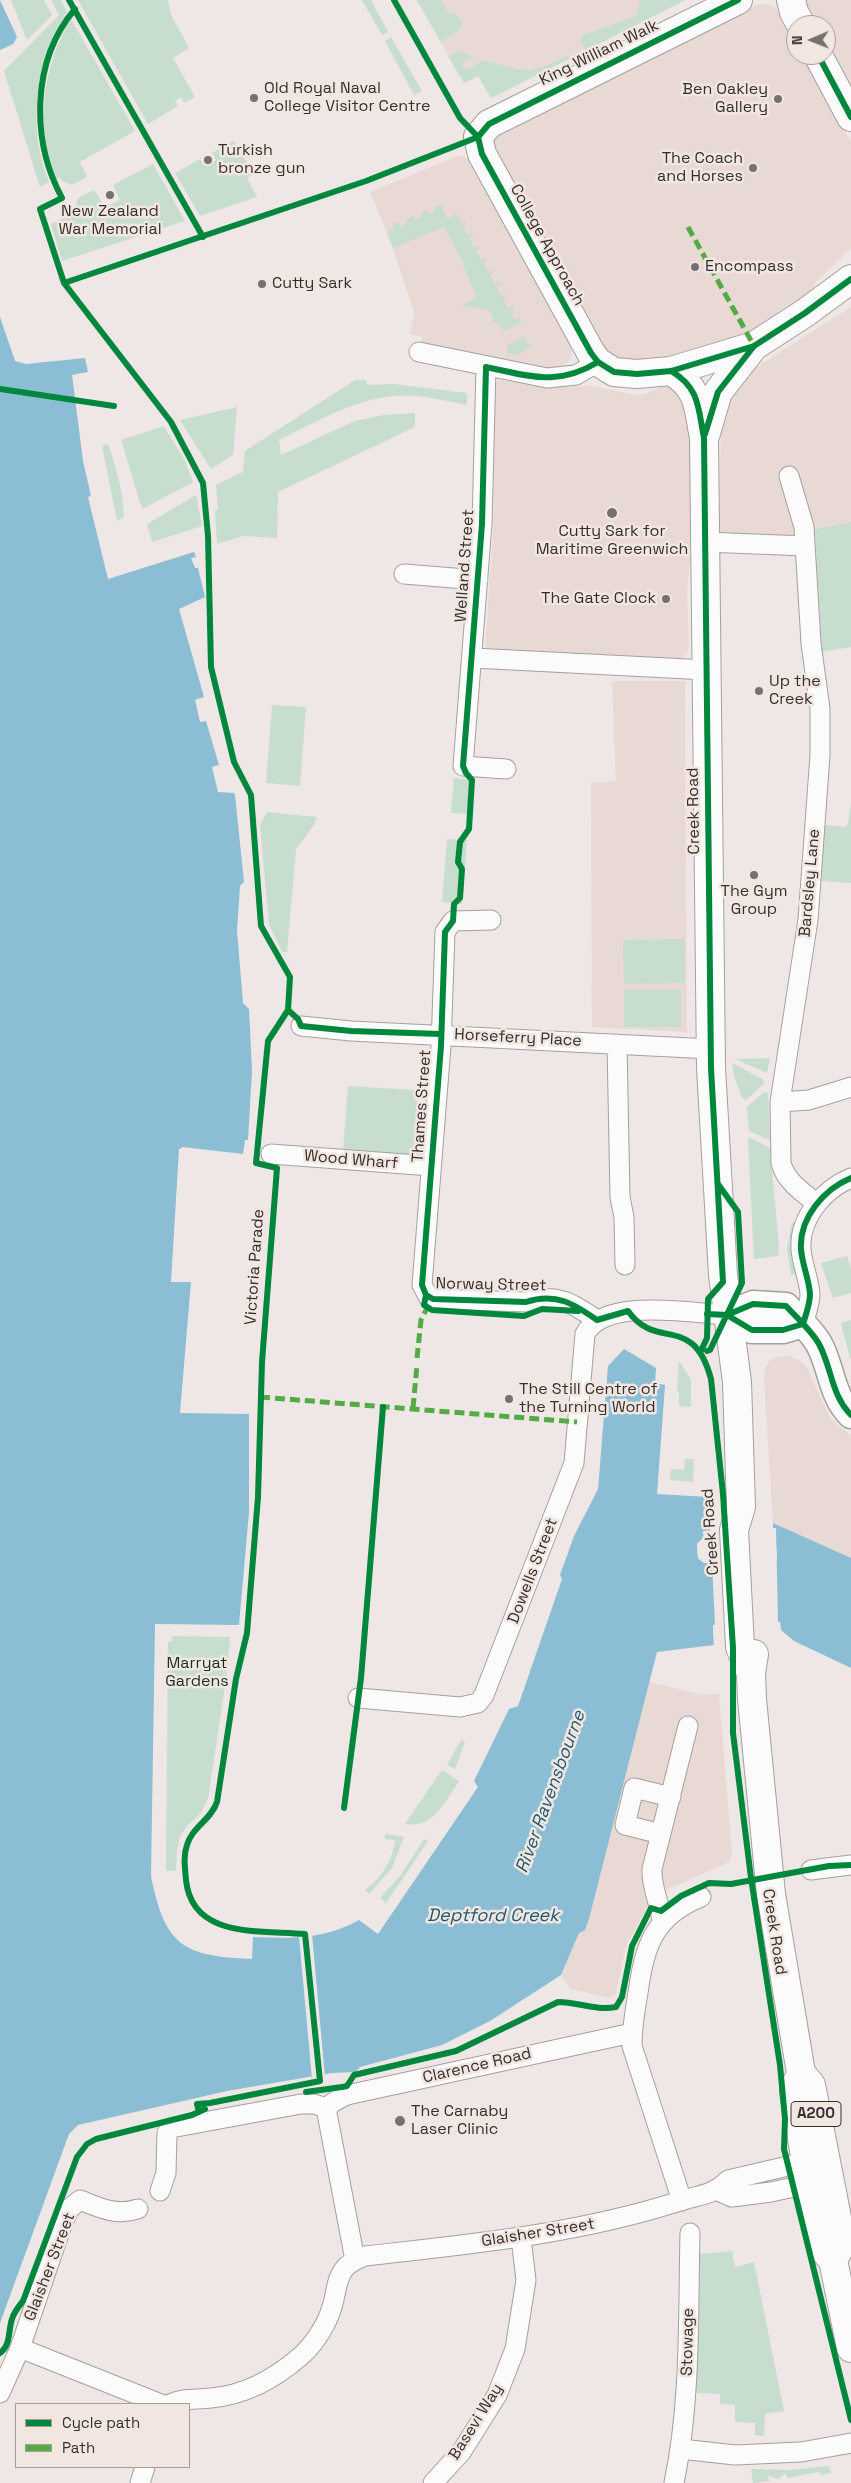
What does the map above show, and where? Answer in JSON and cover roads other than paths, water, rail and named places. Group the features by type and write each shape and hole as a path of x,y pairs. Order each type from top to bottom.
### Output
{"main road":[{"name":"King William Walk","path":"478,137 489,124 738,0"},
{"path":"823,65 851,117"},
{"name":"College Approach","path":"478,137 482,154 590,354 598,362"},
{"path":"598,362 606,368 623,374 671,371 754,346 805,314 851,279"},
{"name":"Creek Road","path":"704,438 718,392 754,346"},
{"name":"Creek Road","path":"671,371 690,386 696,397 704,438 711,1049 723,1275 727,1315 736,1364 741,1522 748,1647 771,1894 801,2073 810,2085 817,2171 842,2243 833,2260 851,2348"},
{"path":"727,1315 753,1304 786,1306 820,1346 833,1386 842,1406 851,1415"}],"street":[{"path":"419,352 547,378 576,375 598,362"},
{"name":"Welland Street","path":"486,367 482,524 473,658 463,766 506,769"},
{"name":"Bardsley Lane","path":"789,476 804,527 811,643 820,709 820,755 808,920 780,1102 781,1163 783,1172 790,1181 817,1204"},
{"path":"705,542 805,552"},
{"name":"Welland Street","path":"404,574 478,580"},
{"path":"473,658 707,670"},
{"name":"Thames Street","path":"426,1295 422,1285 441,1034 445,932 453,921 491,920"},
{"name":"Horseferry Place","path":"301,1026 351,1031 711,1049"},
{"path":"616,1044 620,1197 624,1218 625,1265"},
{"path":"780,1102 809,1100 850,1082"},
{"name":"Wood Wharf","path":"272,1154 431,1166"},
{"path":"803,1324 810,1293 801,1246 803,1231 817,1204 837,1184 851,1178"},
{"name":"Norway Street","path":"426,1295 433,1299 526,1302 537,1298 555,1300 576,1305 597,1320"},
{"path":"597,1320 641,1310 727,1315"},
{"name":"Dowells Street","path":"358,1698 460,1707 478,1703 484,1695 574,1464 584,1334 589,1326 597,1320"},
{"path":"662,1923 660,1904 652,1884 652,1870 688,1726"},
{"path":"661,1834 625,1826 634,1788 670,1797"},
{"path":"811,1870 851,1865"},
{"path":"682,2201 632,2046 632,2033 642,1961 649,1943 662,1923 676,1910 701,1897"},
{"name":"Clarence Road","path":"326,2108 347,2095 632,2033"},
{"path":"160,2191 166,2173 166,2133 171,2128 301,2104 314,2104 326,2108 355,2260 345,2268 340,2277 332,2309 316,2337 303,2354 285,2369 250,2390 237,2394 209,2398 180,2399 172,2403"},
{"name":"Glaisher Street","path":"355,2260 364,2256 521,2238 642,2214 718,2191 732,2197 817,2171"},
{"name":"Glaisher Street","path":"0,2393 20,2348 63,2222 70,2208 80,2200 111,2212 129,2212 138,2209"},
{"name":"Stowage","path":"674,2483 681,2449 687,2384 690,2233"},
{"name":"Basevi Way","path":"433,2483 462,2451 497,2395 515,2349 526,2280 521,2238"},
{"path":"20,2348 158,2403"},
{"path":"681,2449 735,2455 801,2452 851,2443"},
{"path":"140,2483 145,2468"}],"water":[{"path":"0,0 17,37 13,44 0,50"},
{"path":"0,317 15,361 26,364 85,358 88,372 72,375 83,461 91,496 88,497 108,579 194,552 196,557 191,558 195,568 198,568 205,597 179,609 204,697 195,700 200,722 206,721 219,765 212,767 218,792 234,793 235,795 244,882 240,886 237,931 243,1003 249,1009 252,1071 248,1140 245,1140 243,1154 183,1147 179,1149 171,1282 191,1282 180,1413 249,1414 249,1512 239,1625 155,1624 151,1876 163,1918 171,1932 181,1943 193,1950 209,1955 252,1959 253,1937 295,1938 321,1934 334,1931 359,1920 378,1934 478,1787 474,1781 509,1709 518,1706 562,1579 560,1575 574,1536 598,1489 608,1366 624,1349 656,1368 655,1383 665,1385 657,1494 708,1497 710,1531 703,1531 704,1537 697,1544 698,1558 704,1563 777,1560 773,1523 851,1558 851,1668 794,1641 781,1630 780,1622 713,1625 714,1645 657,1652 589,1919 585,1930 579,1933 561,1975 490,2021 442,2045 360,2067 356,2072 332,2073 227,2091 78,2125 69,2134 0,2323"}],"place":[{"name":"Old Royal Naval College Visitor Centre","path":"254,98"},
{"name":"Ben Oakley Gallery","path":"778,99"},
{"name":"Turkish bronze gun","path":"208,160"},
{"name":"The Coach and Horses","path":"753,168"},
{"name":"New Zealand War Memorial","path":"110,195"},
{"name":"Encompass","path":"695,267"},
{"name":"Cutty Sark","path":"262,284"},
{"name":"Cutty Sark for Maritime Greenwich","path":"612,513"},
{"name":"The Gate Clock","path":"666,599"},
{"name":"Up the Creek","path":"759,691"},
{"name":"The Gym Group","path":"754,875"},
{"name":"The Still Centre of the Turning World","path":"509,1399"},
{"name":"The Carnaby Laser Clinic","path":"400,2121"}],"park label":[{"name":"Marryat Gardens","path":"197,1673"}],"water label":[{"name":"River Ravensbourne","path":"551,1792"},
{"name":"Deptford Creek","path":"493,1916"}]}
